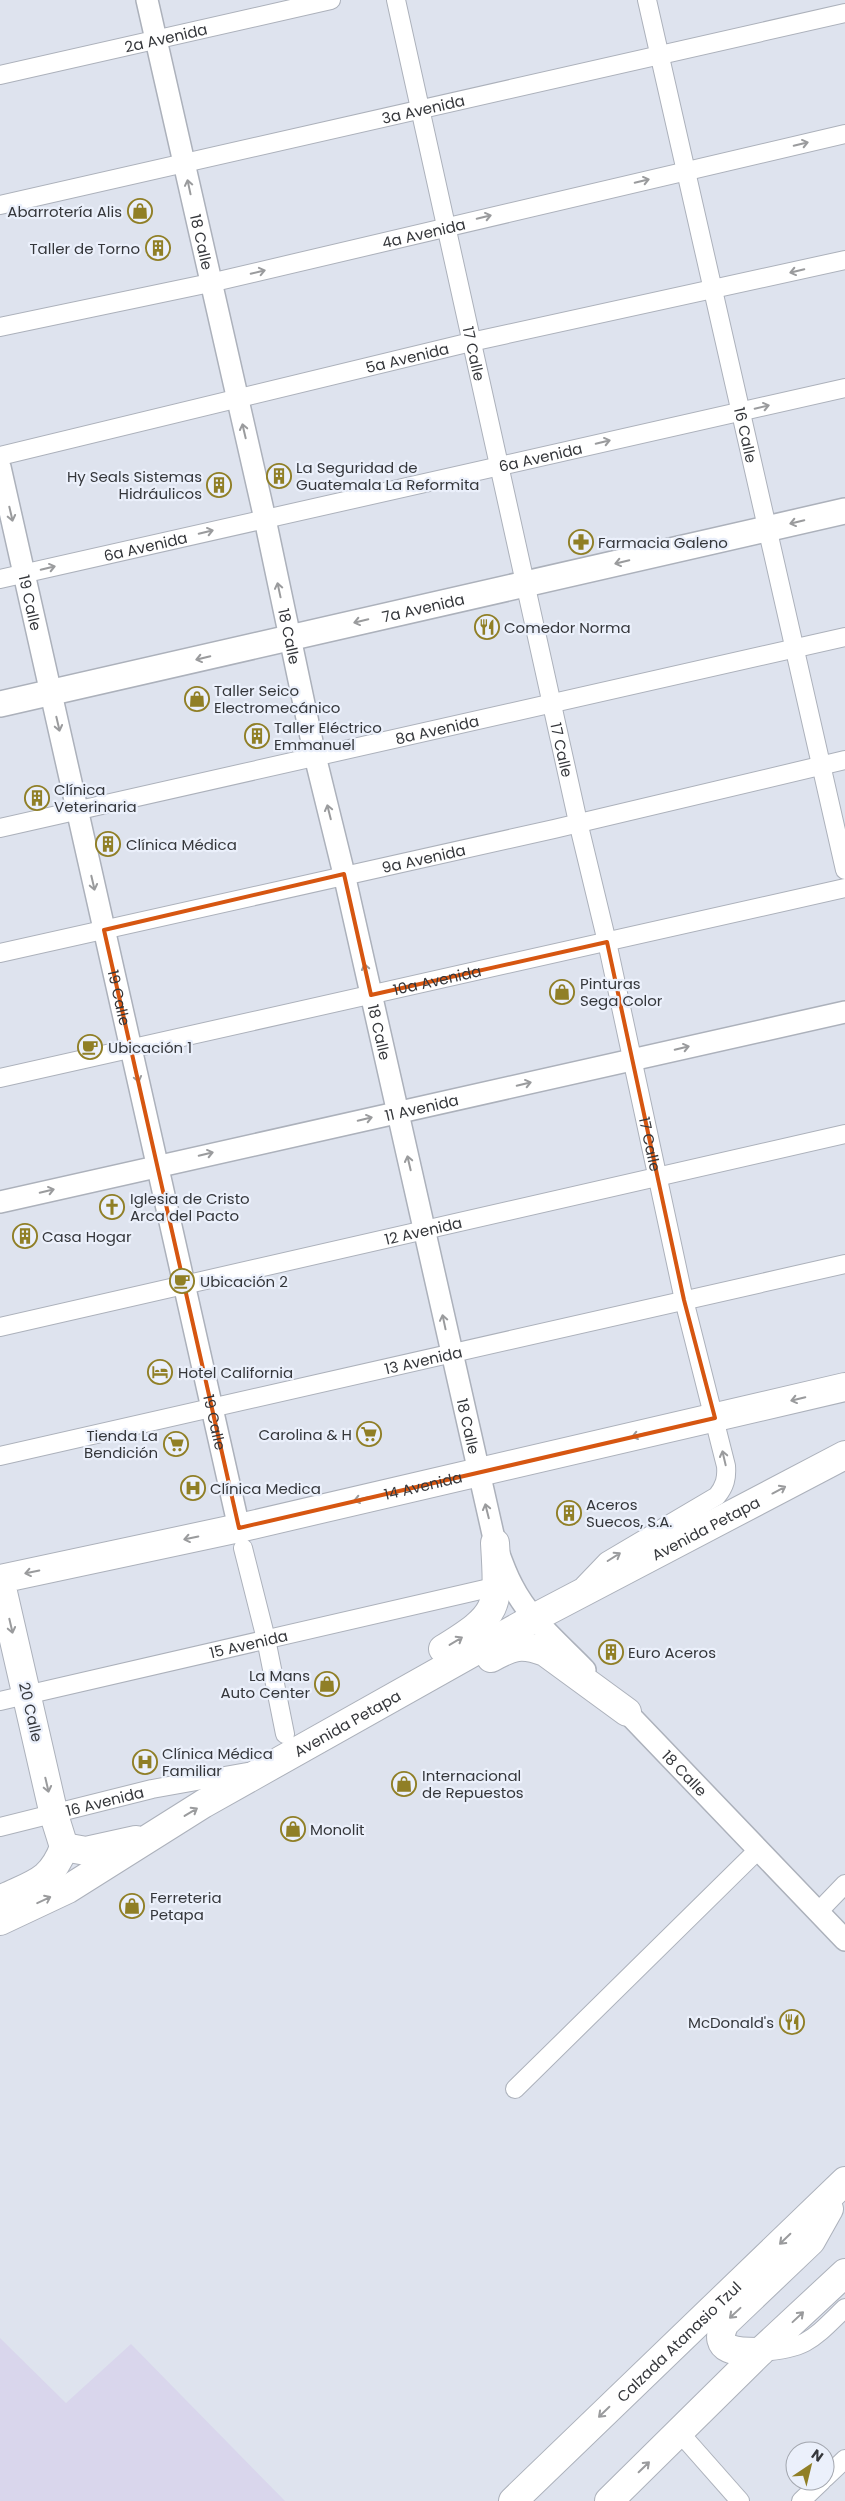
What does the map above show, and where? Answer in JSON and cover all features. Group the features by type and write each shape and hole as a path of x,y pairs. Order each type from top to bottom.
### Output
{"main road":[{"name":"7a Avenida","path":"0,704 845,511"},
{"name":"14 Avenida","path":"0,1578 241,1538 478,1472 845,1387"},
{"name":"Avenida Petapa","path":"0,1921 68,1889 106,1867 149,1836 268,1768 293,1741 566,1603 845,1455"},
{"path":"293,1741 316,1730 332,1716 476,1629 490,1615 498,1586 495,1543"},
{"name":"20 Calle","path":"0,1578 54,1815 64,1846"},
{"path":"293,1741 329,1746 348,1740 504,1651 517,1646 530,1646 545,1652 627,1712"},
{"path":"0,1900 38,1883 54,1869 64,1846 86,1851 149,1836"},
{"path":"760,2352 735,2352 726,2347 720,2338 720,2331 725,2323 811,2241 844,2182"},
{"name":"Calzada Atanasio Tzul","path":"512,2501 844,2182"},
{"path":"608,2501 680,2433 760,2352 845,2273"}],"street":[{"name":"18 Calle","path":"147,0 265,519 315,756 344,874 495,1543 512,1585 534,1618 627,1712 845,1940"},
{"name":"2a Avenida","path":"0,75 331,0"},
{"name":"17 Calle","path":"396,0 578,822 607,942 684,1300 715,1418 726,1477 724,1487 717,1496"},
{"name":"16 Calle","path":"647,0 845,870"},
{"name":"3a Avenida","path":"0,205 845,13"},
{"name":"4a Avenida","path":"0,327 210,283 446,226 845,134"},
{"name":"5a Avenida","path":"0,456 471,342 845,260"},
{"name":"6a Avenida","path":"0,579 845,388"},
{"name":"19 Calle","path":"0,467 130,1048 159,1165 184,1286 241,1538 293,1741"},
{"name":"8a Avenida","path":"0,828 845,638"},
{"name":"9a Avenida","path":"0,953 344,874 554,829 845,760"},
{"name":"10a Avenida","path":"0,1078 845,888"},
{"name":"11 Avenida","path":"0,1202 845,1012"},
{"name":"12 Avenida","path":"0,1327 845,1134"},
{"name":"13 Avenida","path":"0,1456 845,1264"},
{"name":"Avenida Petapa","path":"566,1603 607,1561 717,1496"},
{"name":"15 Avenida","path":"0,1700 498,1586"},
{"name":"16 Avenida","path":"0,1827 152,1789 268,1768"},
{"path":"515,2089 759,1849"},
{"path":"819,1911 845,1884"},
{"path":"760,2352 798,2348 814,2338 845,2308"},
{"path":"680,2433 740,2501"},
{"path":"835,2468 845,2459"},
{"path":"801,2501 812,2491"}],"highlighted area":[{"path":"344,874 371,995 607,942 684,1300 715,1418 239,1528 104,930"}],"shaded area":[{"path":"0,2338 66,2403 131,2344 285,2501 0,2501"}],"place":[{"name":"Abarrotería Alis","path":"140,211"},
{"name":"Taller de Torno","path":"158,248"},
{"name":"La Seguridad de Guatemala La Reformita","path":"279,476"},
{"name":"Hy Seals Sistemas Hidráulicos","path":"219,485"},
{"name":"Farmacia Galeno","path":"581,542"},
{"name":"Comedor Norma","path":"487,627"},
{"name":"Taller Seico Electromecánico","path":"197,699"},
{"name":"Taller Eléctrico Emmanuel","path":"257,736"},
{"name":"Clínica Veterinaria","path":"37,798"},
{"name":"Clínica Médica","path":"108,844"},
{"name":"Pinturas Sega Color","path":"562,992"},
{"name":"Ubicación 1","path":"90,1047"},
{"name":"Iglesia de Cristo Arca del Pacto","path":"112,1207"},
{"name":"Casa Hogar","path":"25,1236"},
{"name":"Ubicación 2","path":"182,1281"},
{"name":"Hotel California","path":"160,1372"},
{"name":"Carolina & H","path":"369,1434"},
{"name":"Tienda La Bendición","path":"176,1444"},
{"name":"Clínica Medica","path":"193,1488"},
{"name":"Aceros Suecos, S.A.","path":"569,1513"},
{"name":"Euro Aceros","path":"611,1652"},
{"name":"La Mans Auto Center","path":"327,1684"},
{"name":"Clínica Médica Familiar","path":"145,1762"},
{"name":"Internacional de Repuestos","path":"404,1784"},
{"name":"Monolit","path":"293,1829"},
{"name":"Ferreteria Petapa","path":"132,1906"},
{"name":"McDonald's","path":"792,2022"}]}
